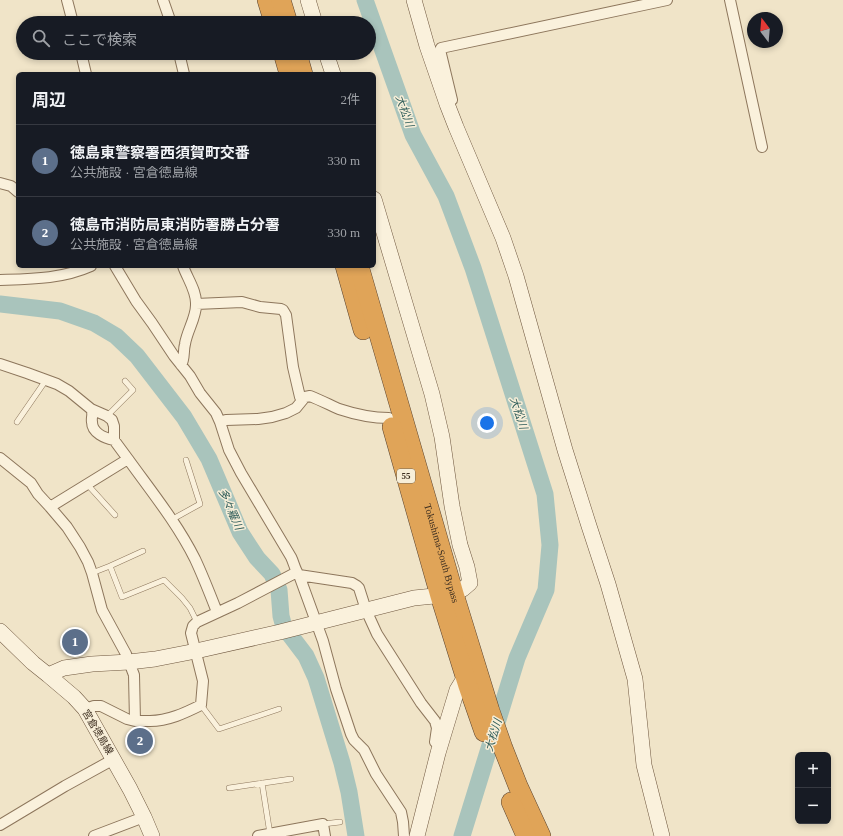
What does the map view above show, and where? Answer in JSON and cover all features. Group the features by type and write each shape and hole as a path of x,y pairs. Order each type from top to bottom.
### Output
{"highway":[{"path":"267,0 272,16"},
{"path":"281,0 286,16"},
{"path":"285,60 288,72"},
{"path":"299,60 302,72"},
{"name":"Tokushima-South Bypass","path":"346,268 389,418 447,595 475,661 498,733 526,836"},
{"name":"Tokushima-South Bypass","path":"360,268 447,595 466,681 497,769 541,836"}],"street":[{"path":"66,0 71,16"},
{"path":"163,0 168,16"},
{"path":"308,0 313,16"},
{"path":"414,0 427,46 447,104 503,238 516,276 566,450 608,584 635,679 644,766 662,836"},
{"path":"447,104 452,100 440,50 441,48 667,0"},
{"path":"730,0 762,147"},
{"path":"83,60 86,72"},
{"path":"181,60 184,72"},
{"path":"328,60 332,72"},
{"path":"0,183 11,186 16,190"},
{"path":"48,675 64,668 92,664 155,659 196,651 414,598 447,595 463,590 470,583 452,506 442,437 432,394 376,206"},
{"path":"116,268 136,301 216,414 229,450 241,473 296,566 317,622 336,689 351,734 354,740 364,750 376,774 401,812 404,836"},
{"path":"181,365 184,362 184,344 195,312 196,304 193,291 184,268"},
{"path":"0,280 50,278 70,269"},
{"path":"196,304 242,302 260,307 283,310 286,315 293,367 302,400"},
{"path":"0,364 57,384 70,391 91,409 107,416 112,420 114,426 114,440 185,542 202,575 217,612"},
{"path":"220,422 226,420 258,419 286,413 296,408 305,397 310,396 341,409 371,417 389,418"},
{"path":"91,409 93,412 93,427 99,434 107,439 114,440"},
{"path":"0,458 31,483 38,494 67,527 88,562 102,610 122,645 134,675 135,721"},
{"path":"50,507 128,459"},
{"path":"85,709 94,706 101,706 127,719 135,721 152,721 182,714 201,706 203,681 192,633 193,626 197,622 298,573 352,583 359,588 366,610 377,634 438,728 434,744 435,751 438,753"},
{"name":"宮倉徳島線","path":"0,632 33,663 74,697 85,709 114,759 144,817 152,836"},
{"path":"417,836 438,753 457,690 466,681"},
{"path":"0,825 114,759"},
{"path":"94,836 144,817"},
{"path":"258,836 322,824 325,836"}],"lane":[{"path":"17,422 46,380"},
{"path":"107,416 132,390 125,381"},
{"path":"171,520 200,504 186,460"},
{"path":"87,484 115,515"},
{"path":"92,573 143,551"},
{"path":"110,566 122,597 164,580 190,608 197,622"},
{"path":"201,706 219,729 279,709"},
{"path":"229,788 291,779"},
{"path":"262,783 270,834"},
{"path":"322,824 340,822"}],"waterway":[{"name":"大松川","path":"365,0 371,16"},
{"name":"大松川","path":"376,31 413,135 446,196 473,268 545,494 550,545 546,590 517,658 462,836"},
{"name":"多々羅川","path":"0,304 60,311 94,323 116,336 137,356 184,417 209,459 240,532 257,558 272,574 279,590 281,616 284,627 306,656 316,678 342,763 349,792 356,836"}],"place":[{"name":"徳島東警察署西須賀町交番","path":"75,642"},
{"name":"徳島市消防局東消防署勝占分署","path":"140,741"}]}
